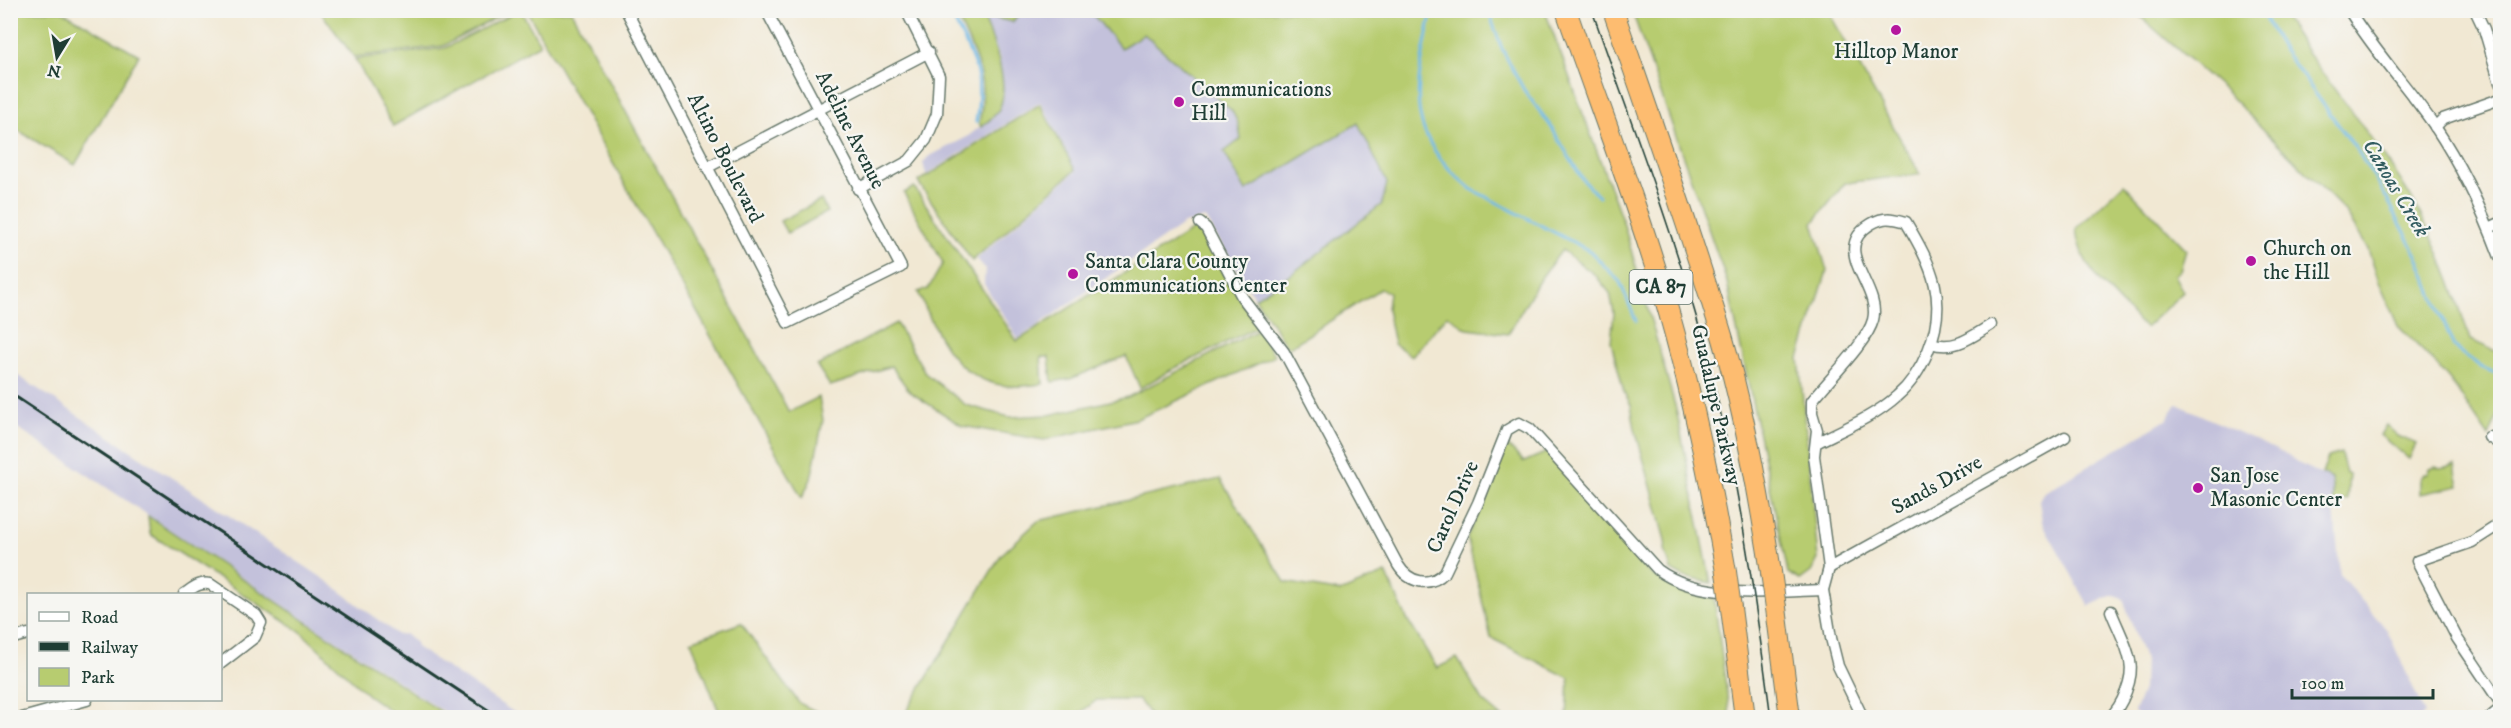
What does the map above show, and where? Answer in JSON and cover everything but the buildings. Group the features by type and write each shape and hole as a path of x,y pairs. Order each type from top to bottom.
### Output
{"highway":[{"name":"Guadalupe Parkway","path":"1566,10 1671,321 1708,471 1726,572 1745,717"},
{"name":"Guadalupe Parkway","path":"1613,10 1682,209 1723,341 1751,462 1771,572 1790,717"}],"street":[{"name":"Altino Boulevard","path":"626,10 788,324 901,267"},
{"name":"Adeline Avenue","path":"765,10 901,267"},
{"path":"858,189 909,161 926,140 937,114 939,76 906,10"},
{"path":"2349,10 2435,127 2489,228 2500,257"},
{"path":"2475,10 2484,29 2500,83"},
{"path":"708,167 929,52"},
{"path":"2435,127 2443,119 2500,99"},
{"path":"1818,442 1872,414 1898,396 1920,369 1931,343 1938,306 1936,287 1928,259 1906,222 1891,217 1877,220 1863,228 1854,245 1854,254 1874,305 1874,319 1868,334 1812,401 1818,442 1814,456 1829,568 1823,590 1838,666 1863,717"},
{"name":"Carol Drive","path":"1200,223 1206,228 1242,297 1284,352 1398,566 1410,578 1426,582 1438,579 1445,572 1478,503 1507,430 1519,423 1530,429 1658,570 1672,580 1710,590 1823,590"},
{"path":"2489,228 2500,223"},
{"path":"1931,343 1941,346 1957,345 1991,325"},
{"name":"Sands Drive","path":"1829,568 2065,437"},
{"path":"2489,437 2500,444"},
{"path":"2500,524 2472,542 2417,561 2457,638 2500,702"},
{"path":"185,593 203,583 210,584 256,615 261,623 255,637 222,662"},
{"path":"2111,611 2131,662 2126,693 2116,715"},
{"path":"10,639 27,634"},
{"path":"22,717 80,701"},
{"path":"2489,717 2500,709"}],"shaded area":[{"path":"1090,10 1121,48 1144,34 1232,111 1240,131 1246,191 1358,122 1387,183 1382,204 1289,276 1255,298 1205,218 1184,224 1018,339 984,284 985,268 977,259 1076,171 1043,106 1040,102 926,175 923,163 928,157 967,137 985,123 1002,77 999,56 984,18 1013,22 1021,11"},
{"path":"11,371 327,581 398,635 405,634 415,642 416,647 521,717 452,717 11,424"},
{"path":"2177,404 2285,454 2303,466 2331,479 2340,575 2387,630 2425,714 2419,718 2140,717 2134,712 2143,690 2144,659 2123,599 2113,595 2089,606 2042,522 2039,500 2043,493 2166,420"}],"green space":[{"path":"519,10 540,44 393,126 355,59 445,48"},
{"path":"10,11 62,11 139,55 75,165 11,126"},
{"path":"320,11 509,11 443,46 354,57"},
{"path":"527,11 571,11 789,412 819,397 823,420 811,479 802,498"},
{"path":"954,11 1021,11 1013,22 984,18 1000,64 1003,90 998,111 981,127 979,123 982,92 978,65"},
{"path":"1090,11 1545,11 1624,225 1676,409 1711,583 1684,577 1671,570 1665,550 1666,540 1635,429 1631,405 1624,392 1611,342 1614,313 1610,293 1595,275 1562,250 1540,279 1508,334 1467,329 1447,315 1412,356 1394,344 1387,309 1389,292 1380,289 1288,348 1255,298 1289,276 1382,204 1387,183 1358,123 1246,191 1224,152 1241,139 1238,123 1232,111 1144,34 1121,48"},
{"path":"1632,11 1828,11 1920,174 1845,183 1813,223 1827,271 1799,358 1818,559 1811,572 1800,580 1788,573 1727,282"},
{"path":"2134,11 2281,11 2314,61 2385,157 2417,208 2447,272 2470,340 2500,353 2500,410 2489,437 2452,383 2398,326 2368,249 2345,211 2225,91"},
{"path":"1040,104 1075,170 972,261 918,182"},
{"path":"2124,184 2186,249 2180,270 2174,275 2183,292 2145,328 2092,271 2084,258 2076,229"},
{"path":"914,187 1017,341 1197,227 1257,327 1140,388 1126,356 1070,379 1052,382 1049,357 1041,357 1043,384 1011,386 984,380 958,362 948,350 932,323 918,292 928,289 943,263 904,193"},
{"path":"821,200 827,212 787,233 780,221"},
{"path":"896,323 926,374 966,405 1009,417 1049,415 1128,397 1258,330 1275,356 1137,419 1044,440 962,426 910,392 891,366 830,386 817,366"},
{"path":"2386,425 2398,436 2416,444 2409,459 2380,435"},
{"path":"1506,444 1524,462 1547,452 1646,570 1678,589 1714,598 1730,717 1567,717 1569,678 1491,638 1467,537 1490,488"},
{"path":"2341,453 2346,474 2349,474 2347,500 2334,503 2331,479 2322,474 2328,457"},
{"path":"2455,466 2459,486 2420,494 2420,480 2424,474 2428,474 2430,469"},
{"path":"1220,479 1285,582 1340,592 1386,573 1407,619 1437,668 1457,658 1483,701 1502,717 1152,718 1139,700 1097,700 1074,717 903,717 1001,555 1038,521"},
{"path":"148,516 449,717 399,717 368,695 300,631 150,534"},
{"path":"741,623 799,703 827,717 721,717 691,641"}],"waterway":[{"path":"949,10 969,51 977,75 979,104 976,122"},
{"path":"1432,10 1421,63 1419,107 1423,128 1433,148 1448,168 1471,189 1590,251 1620,282 1636,321"},
{"path":"1488,10 1502,49 1524,90 1550,125 1583,180 1599,197"},
{"name":"Canoas Creek","path":"2260,10 2282,48 2359,153 2390,204 2418,257 2454,347 2481,367 2500,375"}],"tram line":[{"path":"1592,10 1672,239 1709,366 1732,465 1741,516 1771,718"}],"railway":[{"path":"10,393 500,718"}],"place":[{"name":"Hilltop Manor","path":"1896,30"},
{"name":"Communications Hill","path":"1179,102"},
{"name":"Church on the Hill","path":"2251,261"},
{"name":"Santa Clara County Communications Center","path":"1073,274"},
{"name":"San Jose Masonic Center","path":"2198,488"}]}
